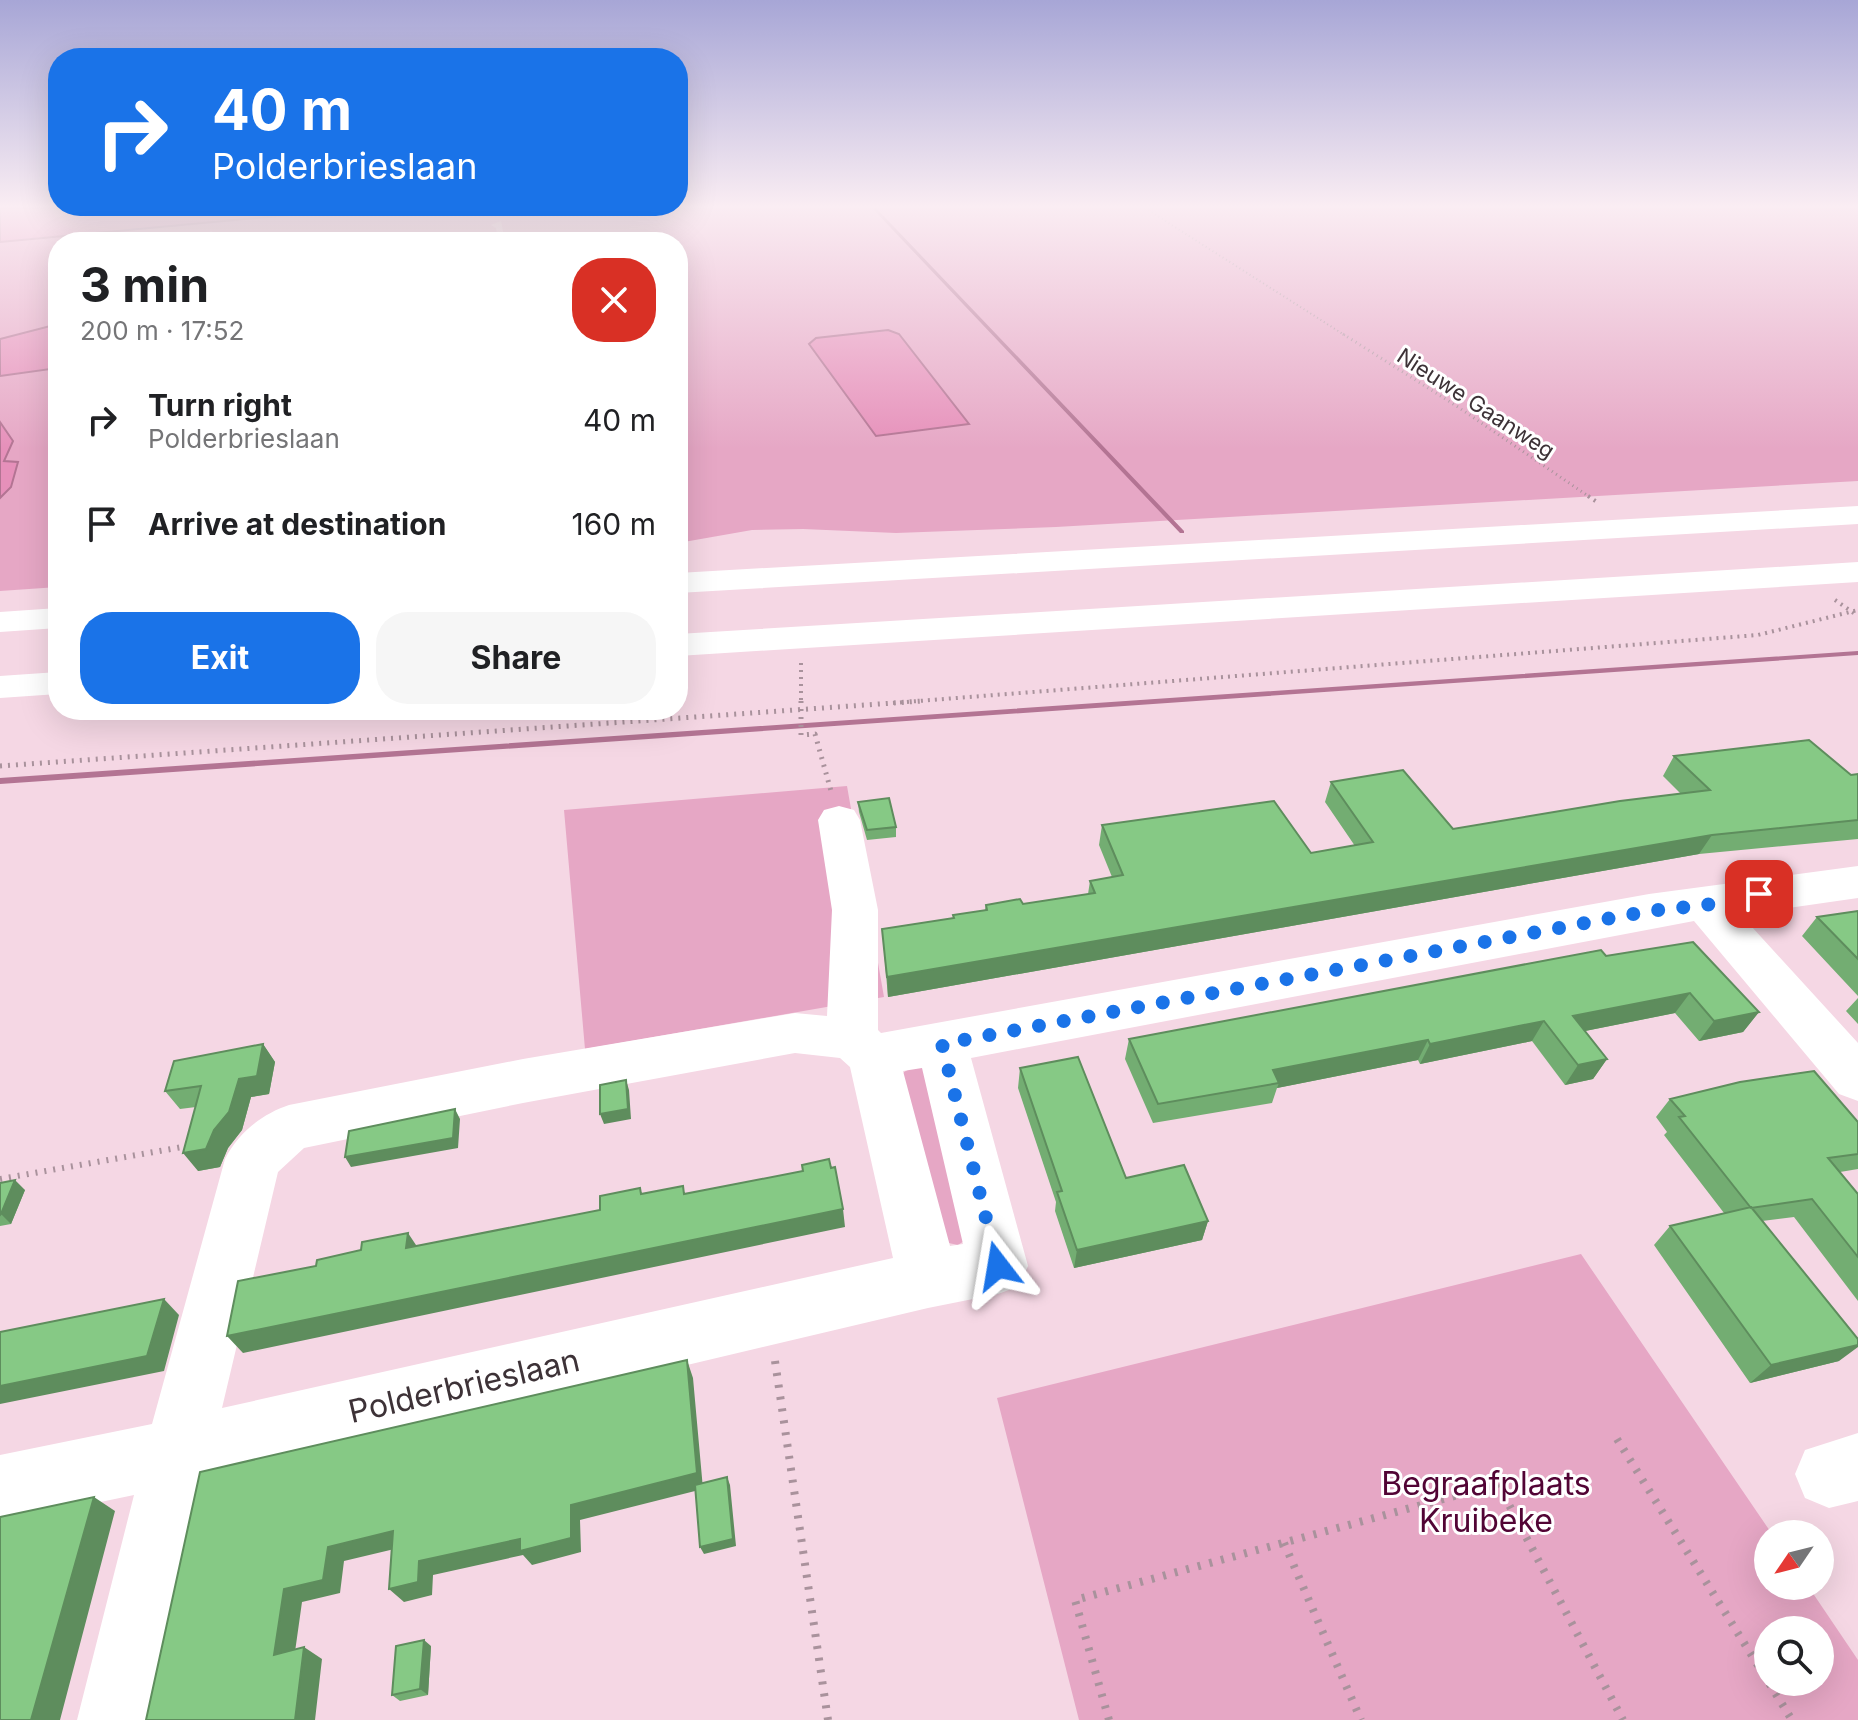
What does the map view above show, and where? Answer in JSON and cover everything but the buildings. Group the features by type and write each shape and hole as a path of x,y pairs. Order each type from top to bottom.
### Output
{"street":[{"path":"688,582 1858,515"},
{"path":"688,644 1858,572"},
{"path":"0,622 48,619"},
{"path":"0,687 48,684"},
{"path":"839,820 855,910 863,1048 928,1279"},
{"path":"116,1720 178,1452 253,1159 289,1128 523,1081 795,1033 863,1048 942,1044 1649,911 1858,882"},
{"path":"1706,905 1858,1079"},
{"name":"Polderbrieslaan","path":"0,1489 178,1452 928,1279 998,1266 942,1044"}],"path":[{"name":"Nieuwe Gaanweg","path":"1271,288 1458,407 1588,495"},
{"path":"0,766 800,713 1139,686 1758,635 1850,610 1858,613"},
{"path":"801,638 801,735 815,734 839,820"},
{"path":"0,1179 198,1144"},
{"path":"768,1316 828,1720"},
{"path":"1617,1439 1792,1720"},
{"path":"1109,1720 1075,1600 1498,1484 1623,1720"},
{"path":"1284,1543 1361,1720"}],"green space":[{"path":"0,288 48,288 48,327 0,339"},
{"path":"688,288 1858,288 1858,481 1056,527 896,533 752,530 688,541"},
{"path":"48,369 48,588 0,591 0,498 11,487 17,462 4,462 13,441 0,422 0,376"},
{"path":"847,786 884,997 585,1049 564,810"},
{"path":"913,1067 925,1068 970,1237 958,1245 944,1242 898,1082 904,1072"},
{"name":"Begraafplaats Kruibeke","path":"1581,1254 1762,1520 1754,1520 1754,1600 1817,1600 1828,1616 1754,1616 1754,1696 1834,1696 1834,1624 1858,1660 1858,1720 1079,1720 997,1398"}],"shaded area":[{"path":"48,327 48,369 0,376 0,339"},
{"path":"888,330 899,334 969,424 876,436 809,344 816,338"},
{"path":"0,422 13,441 4,461 18,462 11,487 0,498"}],"waterway":[{"path":"950,288 1182,532"},
{"path":"0,781 1858,653"}],"route":[{"path":"998,1266 942,1044 1649,911 1706,905 1759,894"}]}
